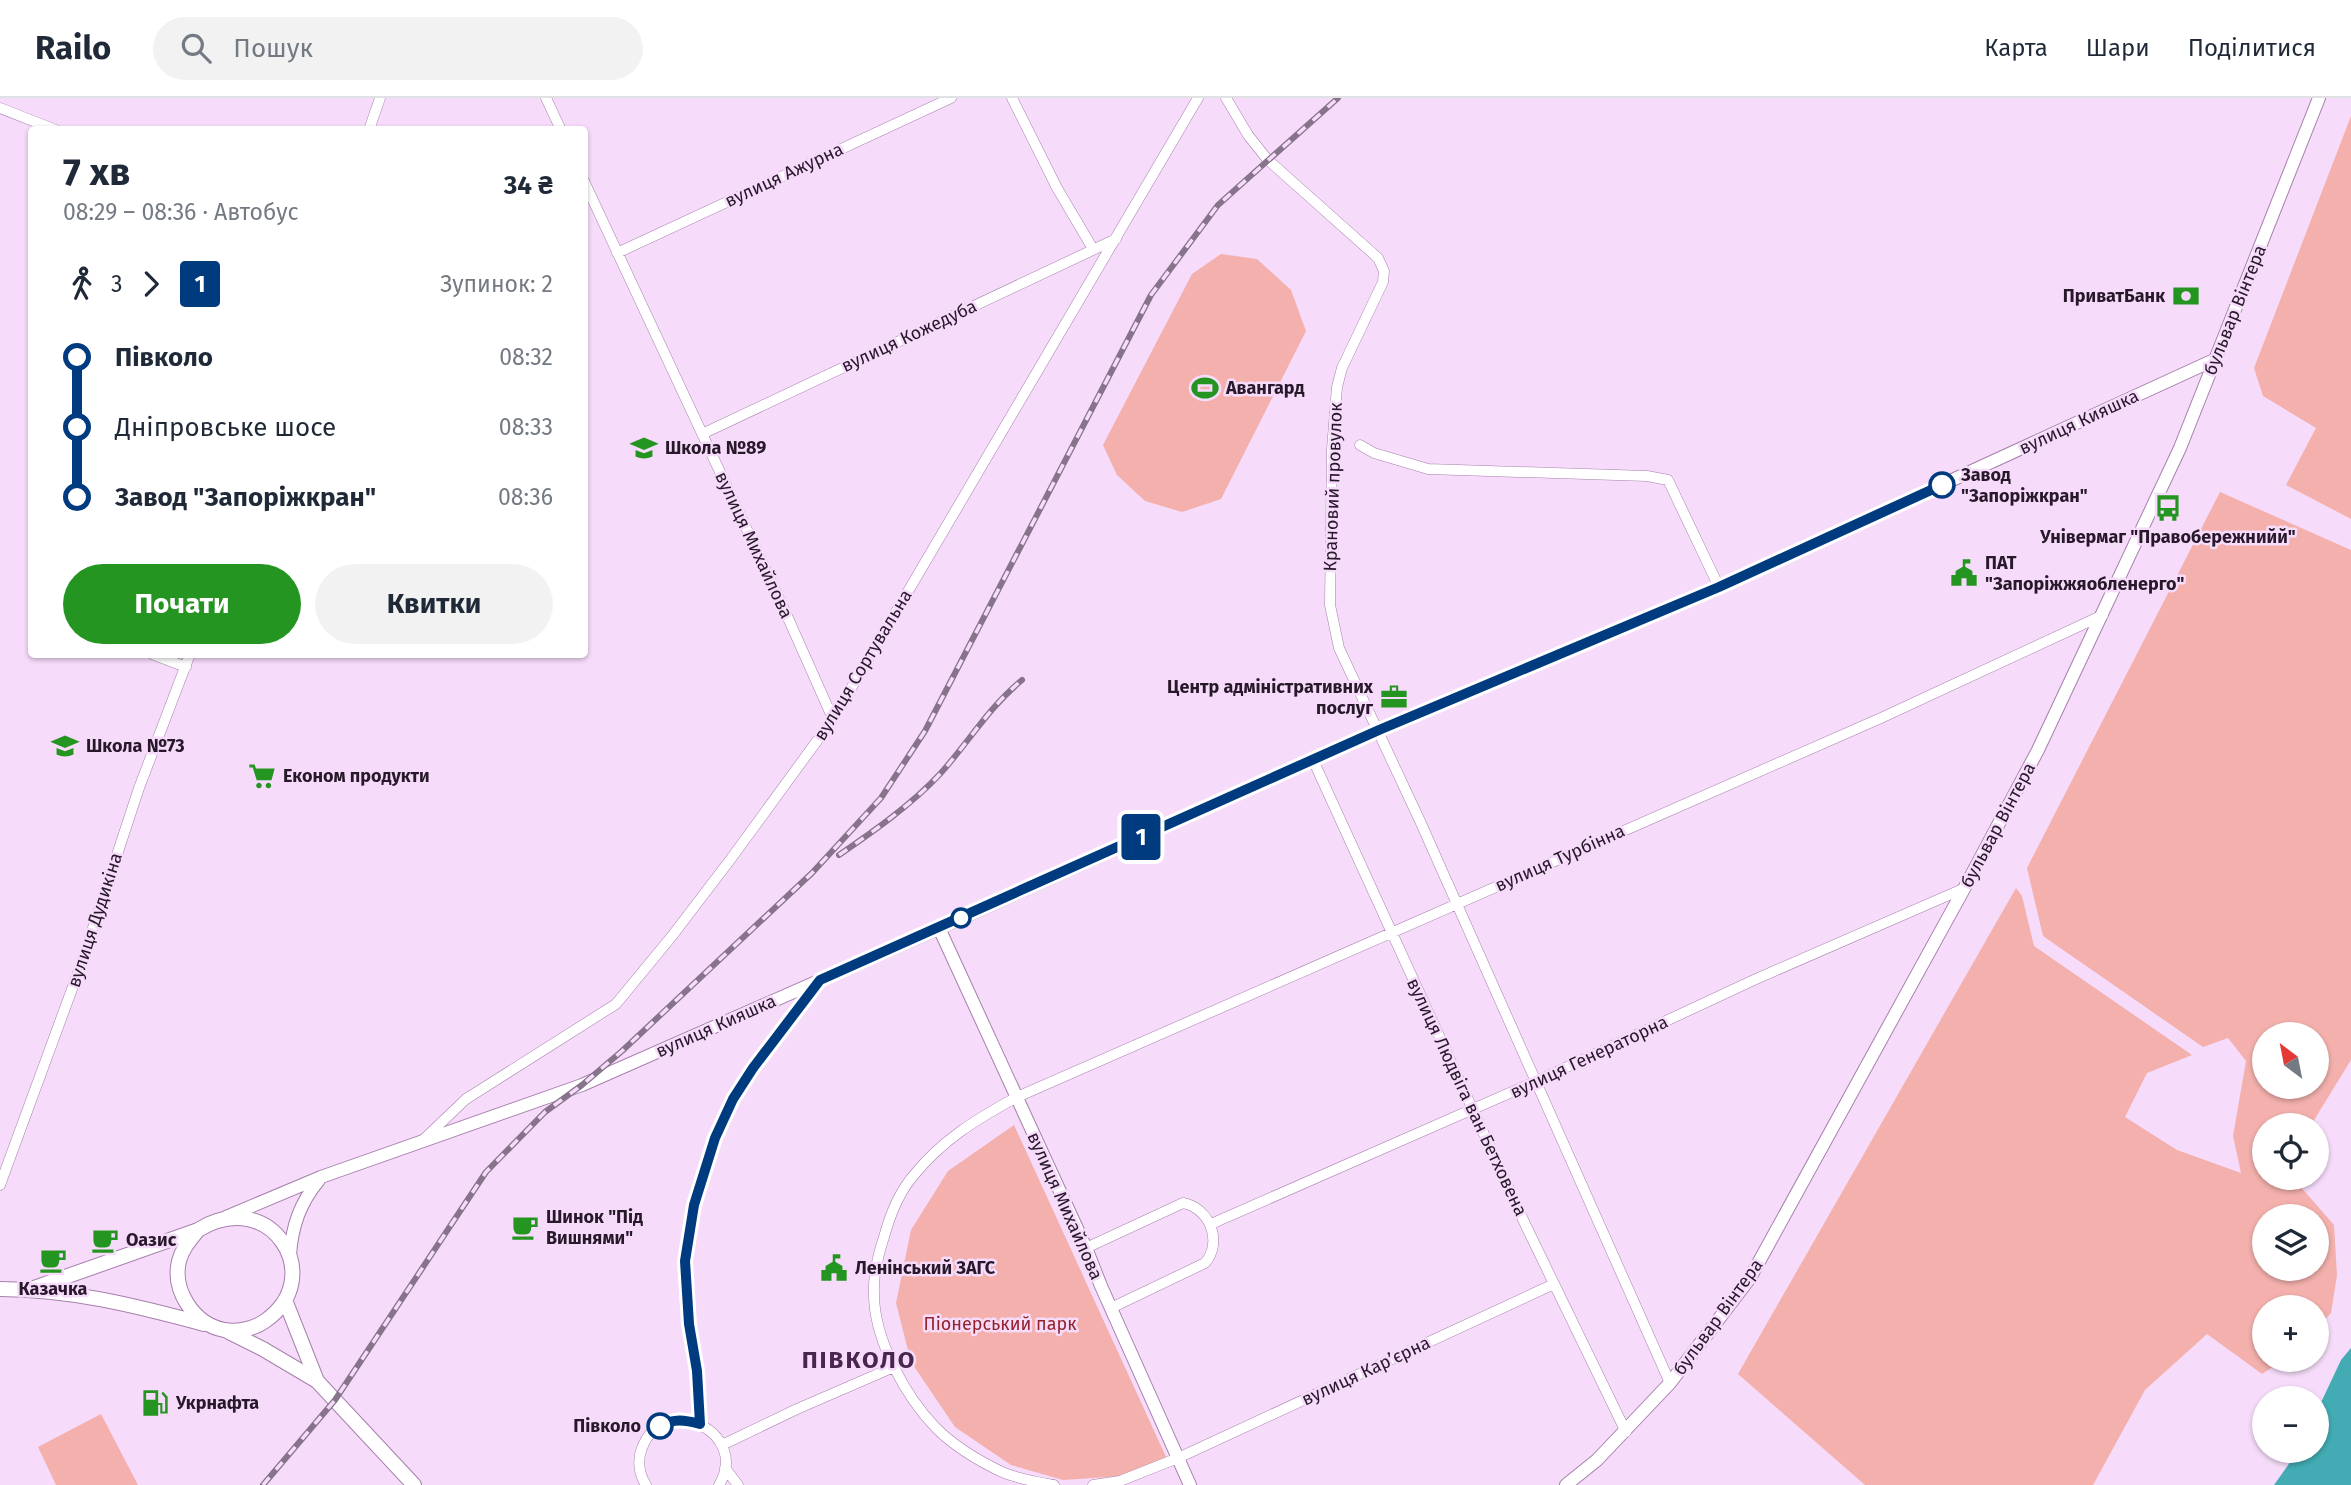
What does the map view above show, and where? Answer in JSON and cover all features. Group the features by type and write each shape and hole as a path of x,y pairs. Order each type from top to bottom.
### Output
{"main road":[{"path":"31,1289 198,1230 226,1217 242,1217 258,1222 282,1241 290,1255 291,1286 274,1315 260,1325 242,1330 224,1330"},
{"path":"198,1230 186,1244 179,1262 178,1280 183,1298 194,1314 209,1325"},
{"path":"0,1289 31,1289 119,1302 224,1330 317,1381 414,1485"},
{"path":"285,1300 317,1381"}],"street":[{"path":"370,126 380,98"},
{"path":"546,98 559,126"},
{"name":"вулиця Ажурна","path":"617,253 951,98"},
{"path":"1012,98 1093,249"},
{"name":"вулиця Сортувальна","path":"422,1141 466,1099 616,1004 672,936 833,719 1198,98"},
{"name":"Крановий провулок","path":"1226,98 1248,135 1268,159 1378,258 1384,271 1383,282 1342,368 1337,387 1332,449 1329,606 1339,648 1379,730"},
{"name":"бульвар Вінтера","path":"1566,1485 1626,1432 1670,1383 1750,1279 1965,887 2038,750 2180,449 2319,98"},
{"path":"0,108 46,126"},
{"name":"вулиця Михайлова","path":"588,190 833,719"},
{"name":"вулиця Кожедуба","path":"702,434 1116,239"},
{"name":"вулиця Кияшка","path":"226,1217 321,1177 582,1084 939,928 1379,730 1719,587 2216,359"},
{"path":"1360,445 1374,453 1428,469 1647,476 1668,480 1719,587"},
{"name":"вулиця Турбінна","path":"1054,1485 1004,1472 951,1441 920,1410 894,1367 881,1338 874,1295 878,1254 891,1214 912,1177 938,1147 976,1119 1015,1098 1881,718 2103,615"},
{"path":"162,658 186,667"},
{"name":"вулиця Дудикіна","path":"0,1185 79,970 139,788 189,658"},
{"path":"1379,730 1670,1383"},
{"name":"вулиця Людвіга ван Бетховена","path":"1313,760 1554,1284 1626,1432"},
{"name":"вулиця Генераторна","path":"1211,1224 1537,1082 1756,979 1965,887"},
{"name":"вулиця Михайлова","path":"939,928 1086,1248 1190,1485"},
{"path":"700,1424 685,1261 694,1205 715,1138 733,1099 753,1068 820,980"},
{"path":"290,1255 291,1234 297,1213 307,1194 321,1177"},
{"path":"1086,1248 1183,1203 1191,1205 1211,1224 1214,1243 1212,1254 1205,1263 1111,1308"},
{"name":"вулиця Кар’єрна","path":"1093,1485 1120,1481 1178,1458 1554,1284"},
{"path":"722,1445 894,1367"},
{"path":"646,1485 639,1465 640,1451 646,1439 655,1429 667,1422 681,1419 700,1424 715,1434 722,1445 725,1468 719,1485"},
{"path":"725,1468 738,1485"}],"green space":[{"path":"2351,116 2351,519 2286,485 2316,428 2263,396 2254,368"},
{"name":"Авангард","path":"1221,254 1257,259 1291,290 1306,331 1221,499 1182,512 1145,501 1117,475 1103,445 1192,274"},
{"path":"2220,492 2351,550 2351,1060 2329,1096 2329,1022 2252,1022 2252,1099 2327,1099 2318,1113 2252,1113 2252,1190 2303,1190 2316,1204 2252,1204 2252,1281 2329,1281 2329,1219 2334,1225 2337,1275 2331,1313 2329,1315 2329,1295 2252,1295 2252,1367 2207,1334 2145,1390 2093,1485 1865,1485 1738,1374 2016,888 2022,896 2034,946 2192,1055 2147,1073 2125,1117 2177,1150 2241,1173 2233,1136 2246,1061 2228,1038 2203,1047 2043,936 2027,868"},
{"name":"Піонерський парк","path":"1014,1125 1167,1459 1123,1476 1063,1480 1011,1465 955,1427 911,1362 896,1303 911,1230 948,1171"},
{"path":"101,1414 138,1485 56,1485 38,1447"}],"shaded area":[{"path":"2351,1348 2351,1485 2274,1485 2290,1463 2329,1463 2329,1386 2341,1360"}],"railway":[{"path":"263,1485 335,1400 486,1172 545,1112 622,1051 812,873 881,798 925,731 1151,295 1218,205 1338,98"},
{"path":"839,855 892,817 929,785 999,702 1022,680"}],"bus line":[{"name":"1","path":"660,1426 681,1419 700,1424 685,1261 694,1205 715,1138 733,1099 753,1068 820,980 1379,730 1719,587 1942,485"}],"place":[{"name":"ПриватБанк","path":"2186,296"},
{"name":"Авангард","path":"1205,388"},
{"name":"Школа №89","path":"644,448"},
{"name":"Завод \"Запоріжкран\"","path":"1942,485"},
{"name":"Універмаг \"Правобережнийй\"","path":"2168,508"},
{"name":"ПАТ \"Запоріжжяобленерго\"","path":"1964,573"},
{"name":"Центр адміністративних послуг","path":"1394,697"},
{"name":"Школа №73","path":"65,746"},
{"name":"Економ продукти","path":"262,776"},
{"name":"Шинок \"Під Вишнями\"","path":"525,1227"},
{"name":"Оазис","path":"105,1240"},
{"name":"Казачка","path":"53,1260"},
{"name":"Ленінський ЗАГС","path":"834,1268"},
{"name":"Укрнафта","path":"155,1403"},
{"name":"Півколо","path":"660,1426"}],"district":[{"name":"ПІВКОЛО","path":"859,1360"}]}
